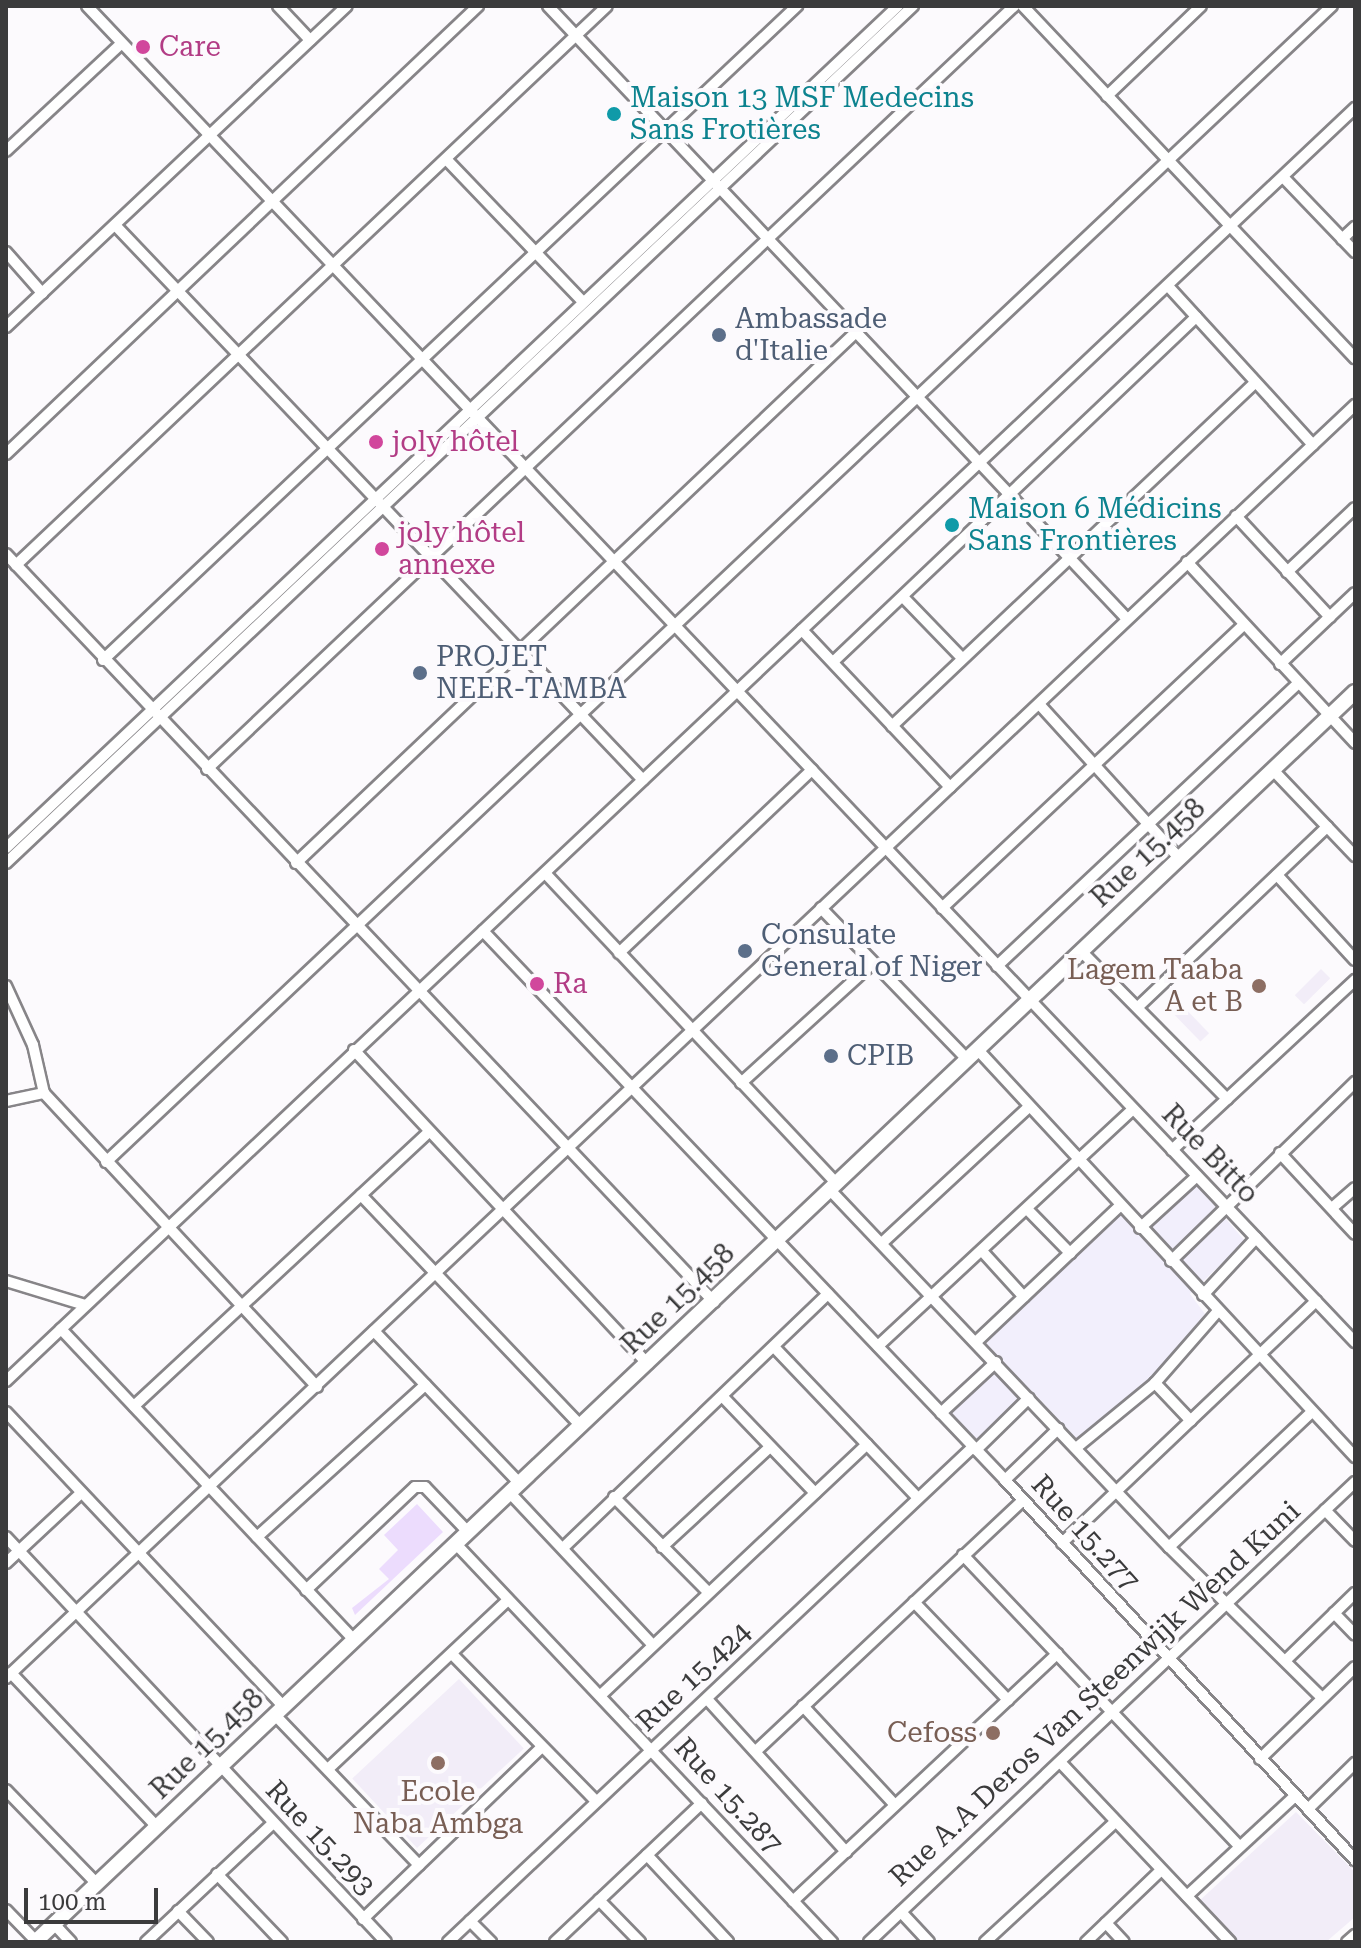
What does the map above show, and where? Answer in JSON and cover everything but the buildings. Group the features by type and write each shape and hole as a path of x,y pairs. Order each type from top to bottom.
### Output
{"main road":[{"name":"Rue 15.458","path":"35,1942 1355,692"}],"street":[{"name":"Rue Bitto","path":"87,6 274,199 676,628 1355,1342"},
{"path":"278,6 310,40"},
{"path":"6,327 213,136 347,6"},
{"path":"6,454 478,6"},
{"path":"548,6 1127,619"},
{"path":"16,565 607,6"},
{"path":"103,660 797,6"},
{"path":"6,863 25,837 898,6"},
{"path":"474,411 583,302 913,6"},
{"path":"207,769 1014,6"},
{"path":"1023,6 1355,358"},
{"path":"1107,96 1201,6"},
{"path":"106,1162 676,628 916,397 1332,6"},
{"path":"6,151 122,43"},
{"path":"6,1381 1355,108"},
{"path":"446,159 583,302"},
{"path":"1283,177 1355,252"},
{"path":"115,225 643,780"},
{"path":"1342,239 1355,227"},
{"path":"6,252 42,293"},
{"path":"1168,286 1313,445"},
{"path":"833,662 1196,317"},
{"path":"296,863 856,332"},
{"path":"892,726 1068,556 1255,383"},
{"path":"157,1827 9,1676 1355,405"},
{"path":"1287,572 1355,508"},
{"path":"1236,516 1330,617"},
{"path":"6,554 103,660 714,1302"},
{"path":"1187,562 1355,743"},
{"path":"1280,664 1355,593"},
{"path":"903,597 962,658"},
{"path":"942,908 1243,625"},
{"path":"802,630 950,787"},
{"path":"997,966 1298,683"},
{"path":"1039,704 1180,859"},
{"path":"619,953 812,770"},
{"path":"1273,770 1355,856"},
{"path":"1139,1006 1327,827"},
{"path":"6,848 25,837"},
{"path":"545,873 741,1083 883,1242 1169,1547 1322,1698"},
{"path":"1277,875 1355,960"},
{"path":"821,908 873,963 1029,1107 1355,1457"},
{"name":"Rue 15.277","path":"483,931 775,1243 828,1294 1005,1480 1167,1660 1353,1854"},
{"path":"1081,951 1139,1006 1227,1099"},
{"path":"741,1083 873,963"},
{"path":"1172,1150 1355,980"},
{"path":"6,986 33,1045 44,1093 317,1387"},
{"path":"354,1050 648,1364"},
{"path":"1171,1261 1355,1082"},
{"path":"6,1101 44,1093"},
{"path":"883,1242 1029,1107"},
{"path":"878,1346 1133,1109"},
{"path":"134,1406 429,1132"},
{"path":"1280,1153 1355,1234"},
{"path":"1140,1228 1197,1176"},
{"path":"1332,1208 1355,1188"},
{"path":"361,1195 581,1426"},
{"path":"976,1342 1120,1206"},
{"path":"1027,1209 1070,1253"},
{"path":"1203,1295 1256,1238"},
{"path":"982,1251 1024,1297"},
{"path":"6,1281 85,1305"},
{"path":"563,1548 828,1294"},
{"path":"1062,1543 1316,1301"},
{"path":"1076,1448 1155,1383 1218,1311"},
{"path":"61,1329 354,1640"},
{"path":"374,1331 515,1488 563,1548 652,1644"},
{"path":"775,1348 918,1498"},
{"path":"941,1413 996,1362"},
{"path":"1155,1383 1191,1421"},
{"path":"257,1537 425,1385"},
{"path":"723,1397 815,1493"},
{"name":"Rue 15.424","path":"448,1942 918,1498 1029,1398"},
{"path":"6,1412 138,1553 328,1769 419,1865"},
{"path":"1169,1547 1312,1412"},
{"path":"1005,1480 1058,1429"},
{"path":"602,1694 867,1444"},
{"path":"662,1547 770,1447"},
{"name":"Rue A.A Deros Van Steenwijk Wend Kuni","path":"869,1942 1355,1482"},
{"path":"306,1590 415,1487 425,1487 468,1532"},
{"path":"6,1563 80,1494"},
{"path":"614,1497 708,1592"},
{"path":"756,1751 1023,1500"},
{"path":"1325,1510 1355,1541"},
{"name":"Rue 15.293","path":"6,1537 386,1942"},
{"name":"Rue 15.287","path":"456,1544 602,1694 832,1942"},
{"path":"963,1555 1240,1847"},
{"path":"1286,1660 1355,1593"},
{"path":"328,1769 508,1600"},
{"path":"914,1602 1008,1700"},
{"path":"1334,1613 1355,1635"},
{"path":"452,1654 596,1801"},
{"path":"793,1901 1057,1654"},
{"path":"1260,1759 1355,1667"},
{"path":"707,1699 846,1852"},
{"path":"803,1706 895,1805"},
{"path":"363,1919 542,1747"},
{"path":"1060,1762 1230,1942"},
{"path":"1308,1809 1355,1763"},
{"path":"6,1790 97,1884"},
{"path":"1187,1896 1295,1796"},
{"path":"555,1942 702,1803"},
{"path":"985,1942 1115,1822"},
{"path":"146,1942 273,1823"},
{"path":"647,1855 728,1942"},
{"path":"1086,1942 1161,1870"},
{"path":"217,1874 282,1942"},
{"path":"599,1900 640,1942"},
{"path":"6,1910 35,1942"},
{"path":"178,1911 208,1942"},
{"path":"901,1912 929,1942"},
{"path":"470,1921 491,1942"},
{"path":"1106,1923 1124,1942"},
{"path":"54,1924 71,1942"},
{"path":"565,1933 574,1942"},
{"path":"1347,1942 1355,1935"}],"shaded area":[{"path":"1321,969 1330,978 1304,1004 1295,995"},
{"path":"1175,998 1209,1033 1200,1042 1166,1006"},
{"path":"1194,1182 1245,1241 1190,1294 1205,1314 1153,1378 1079,1441 1032,1391 976,1443 940,1406 996,1354 983,1340 1118,1211 1138,1233"},
{"path":"417,1504 443,1532 355,1615 352,1608 389,1579 379,1569 398,1550 384,1535"},
{"name":"Ecole Naba Ambga","path":"459,1679 524,1748 417,1848 352,1779"},
{"path":"1296,1812 1355,1872 1355,1917 1326,1942 1237,1942 1198,1902"}],"place":[{"name":"Care","path":"143,47"},
{"name":"Maison 13 MSF Medecins Sans Frotières","path":"614,114"},
{"name":"Ambassade d'Italie","path":"719,335"},
{"name":"joly hôtel","path":"376,442"},
{"name":"Maison 6 Médicins Sans Frontières","path":"952,525"},
{"name":"joly hôtel annexe","path":"382,549"},
{"name":"PROJET NEER-TAMBA","path":"420,673"},
{"name":"Consulate General of Niger","path":"745,951"},
{"name":"Ra","path":"537,984"},
{"name":"Lagem Taaba A et B","path":"1259,986"},
{"name":"CPIB","path":"831,1056"},
{"name":"Cefoss","path":"993,1733"},
{"name":"Ecole Naba Ambga","path":"438,1763"}]}
